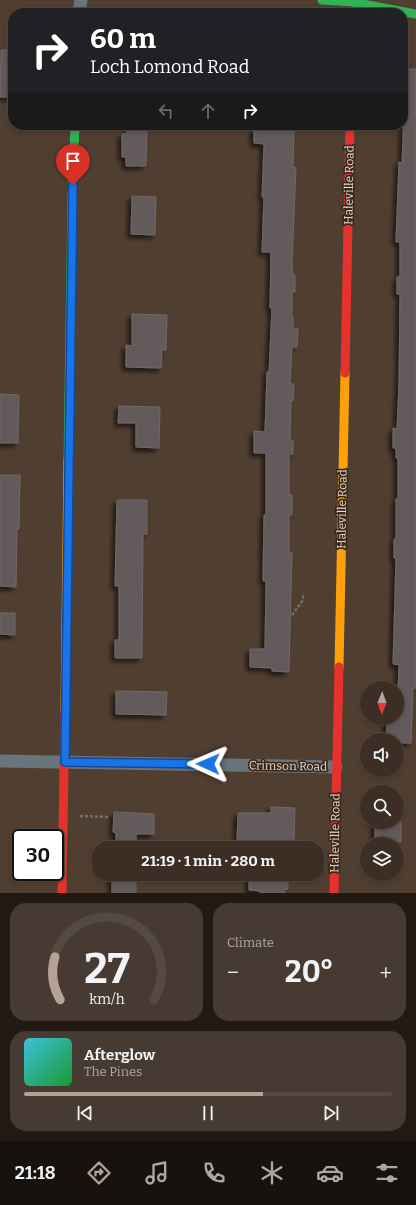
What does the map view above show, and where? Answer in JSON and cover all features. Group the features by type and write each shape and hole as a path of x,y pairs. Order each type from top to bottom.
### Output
{"street":[{"path":"322,0 373,8"},
{"path":"62,893 72,200 75,130"},
{"name":"Haleville Road","path":"334,893 350,130"},
{"name":"Crimson Road","path":"0,761 336,767"}],"path":[{"path":"292,615 303,600 303,593"},
{"path":"64,816 109,817"}],"building":[{"path":"1,50 8,50 8,97 0,97"},
{"path":"408,69 416,69 416,688 413,688 411,743 404,743 404,733 386,733 387,725 404,725 404,681 398,681 399,665 393,664 396,558 394,558 394,539 396,539 396,499 398,499 398,458 396,458 396,448 393,448 393,428 397,429 400,294 397,294 397,277 400,277 400,242 396,242 399,162 402,163 403,130 408,130"},
{"path":"127,130 147,130 146,166 126,166 126,157 122,157 122,134 127,134"},
{"path":"254,130 294,130 293,167 296,168 292,265 293,275 295,275 295,292 292,292 292,317 293,328 298,329 297,347 292,347 290,384 294,384 293,401 291,401 290,440 293,440 293,454 289,454 289,495 292,495 292,515 289,515 289,553 292,553 289,672 272,671 272,668 250,667 250,649 265,649 266,581 263,581 264,515 266,515 266,453 254,453 254,431 265,432 267,372 269,372 272,308 270,308 271,252 262,252 264,144 254,143"},
{"path":"132,196 156,197 155,235 131,234"},
{"path":"132,314 167,315 166,350 162,350 161,368 126,367 126,345 132,346"},
{"path":"0,394 19,395 18,443 0,443"},
{"path":"119,406 160,407 159,448 136,447 136,423 118,423"},
{"path":"0,475 20,475 16,587 0,586"},
{"path":"117,500 147,500 147,534 143,534 142,658 115,658 115,640 119,640 119,586 115,586"},
{"path":"0,613 15,613 15,635 0,634"},
{"path":"116,691 167,692 166,715 116,714"},
{"path":"271,807 295,808 294,841 237,841 238,813 271,813"},
{"path":"114,812 154,814 154,834 136,834 136,841 116,841 116,833 113,832"},
{"path":"375,829 401,829 401,837 375,837"},
{"path":"112,881 136,881 136,893 112,893"},
{"path":"249,881 288,881 288,889 285,889 285,893 260,893 260,891 249,890"}],"traffic: fast":[{"path":"322,0 352,2 384,8"},
{"path":"408,12 416,14"},
{"path":"68,461 72,200 75,130"}],"traffic: slow":[{"path":"339,667 345,373"},
{"path":"65,710 68,461"}],"traffic: jam":[{"path":"345,373 350,130"},
{"path":"334,893 339,667"},
{"path":"62,893 65,710"}],"route":[{"path":"73,185 65,762 208,764"}]}
